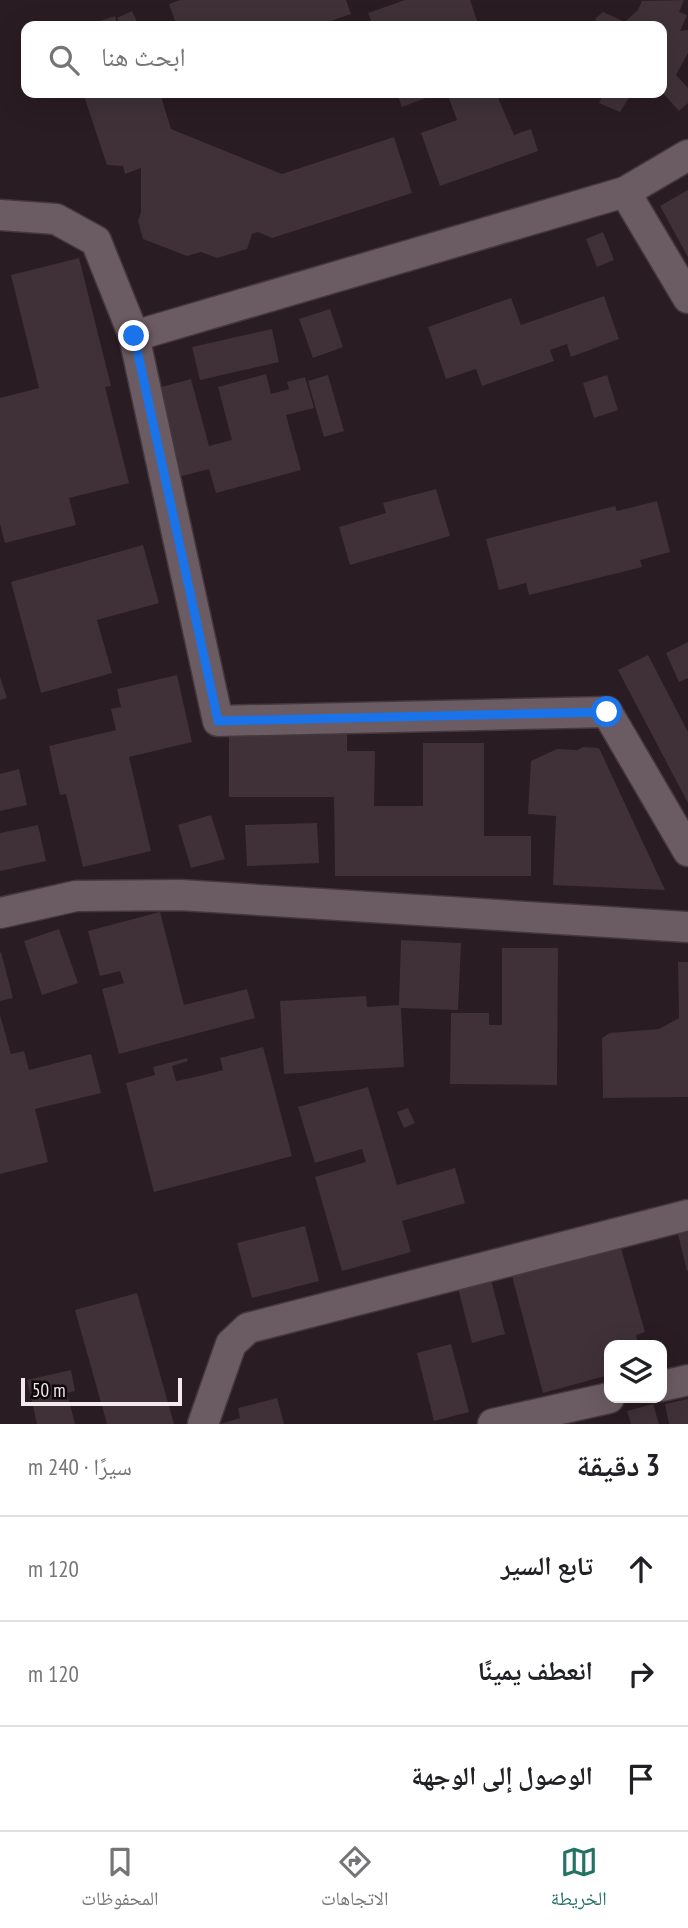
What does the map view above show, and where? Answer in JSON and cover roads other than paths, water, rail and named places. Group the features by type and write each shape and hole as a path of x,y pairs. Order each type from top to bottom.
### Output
{"street":[{"path":"134,336 625,192 688,155"},
{"path":"625,192 688,298"},
{"path":"0,215 56,219 96,241 134,336 218,721 607,712 688,851"},
{"path":"0,913 76,896 180,895 688,927"},
{"path":"203,1424 231,1344 248,1328 688,1215"},
{"path":"667,1385 688,1380"},
{"path":"493,1424 604,1399"}]}
